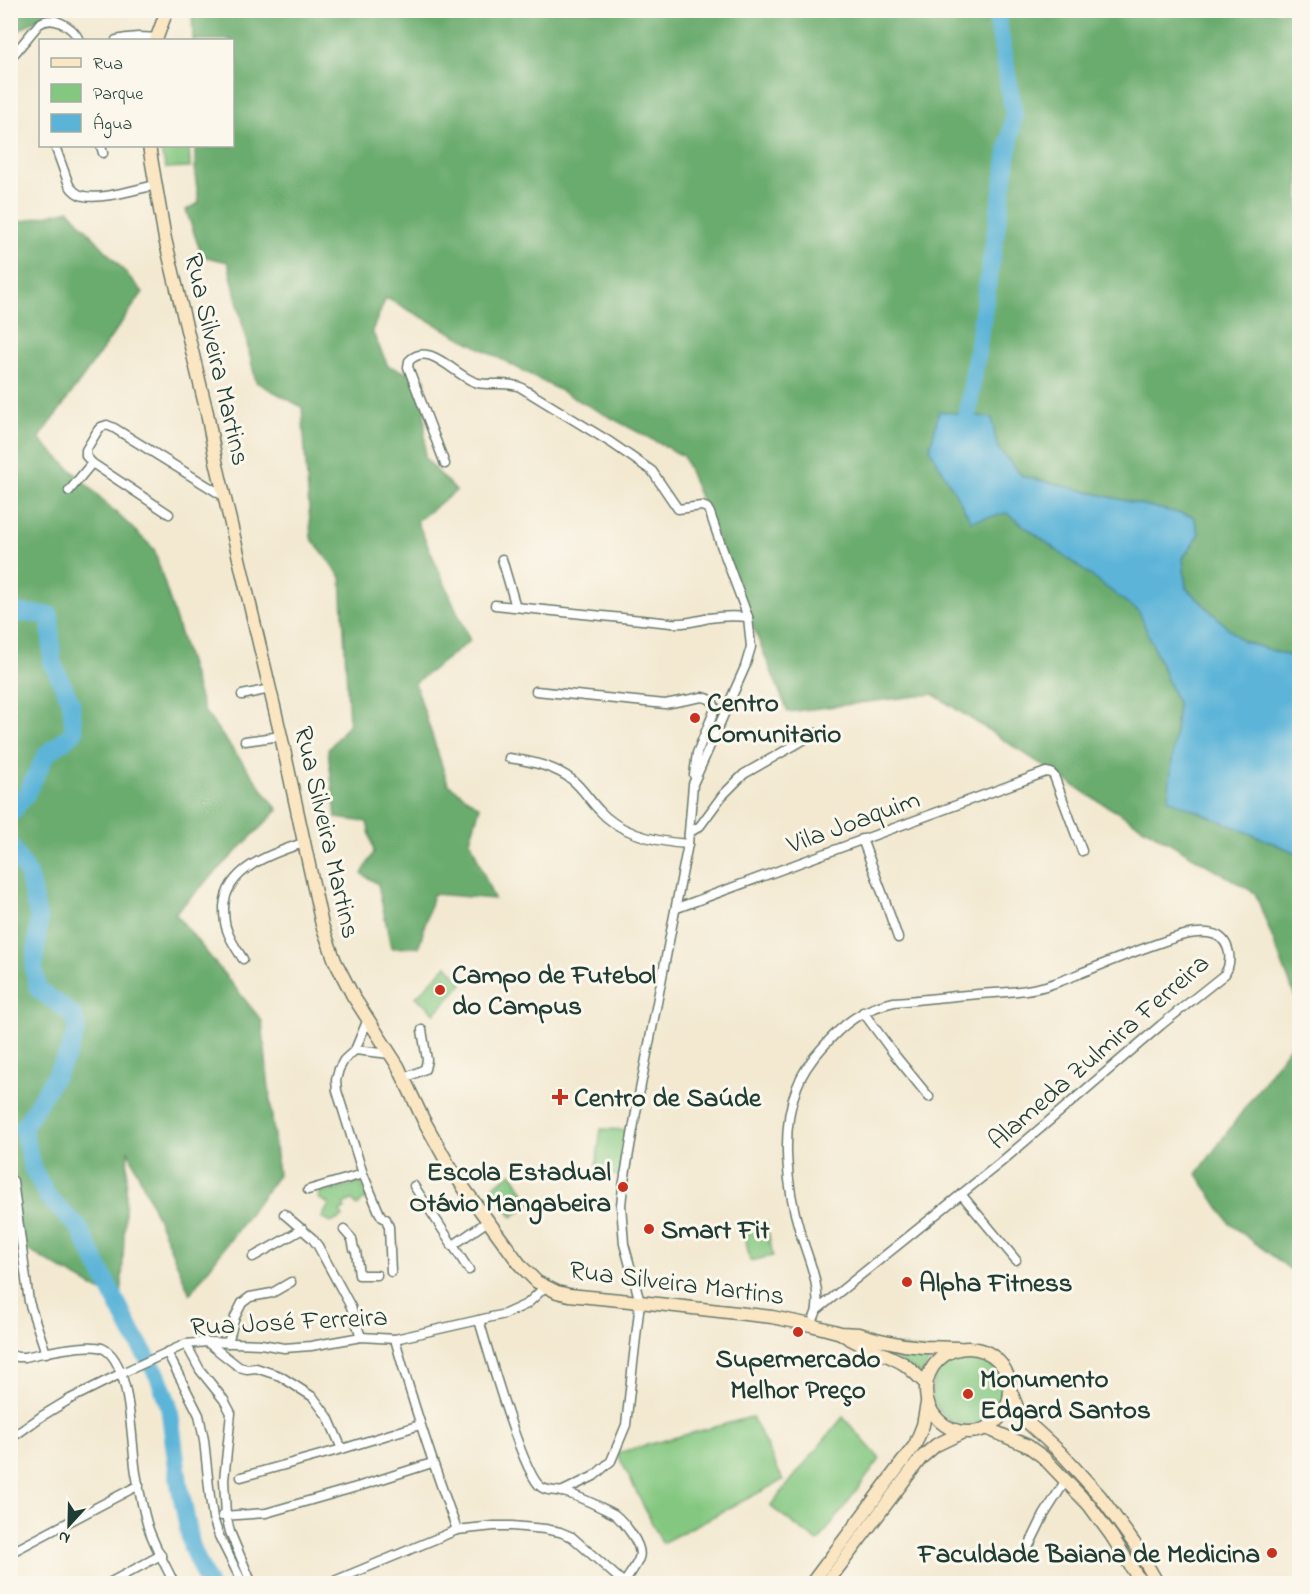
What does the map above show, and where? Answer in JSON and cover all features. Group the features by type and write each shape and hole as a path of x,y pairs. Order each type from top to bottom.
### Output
{"main road":[{"path":"156,39 167,10"},
{"name":"Rua Silveira Martins","path":"149,147 165,239 281,736 322,925 335,961 353,996 405,1078 423,1119 448,1164 521,1266 545,1287 569,1295 772,1317 904,1345 959,1348"},
{"name":"Rua Silveira Martins","path":"841,1333 856,1343 904,1365 926,1384"},
{"path":"811,1584 915,1445 923,1425 927,1403 926,1384 931,1368 943,1355 959,1348 978,1348 996,1357 1007,1373 1019,1412 1100,1496 1136,1546 1158,1584"},
{"path":"826,1584 921,1458 936,1445 952,1436 963,1432 980,1431 998,1420 1007,1407 1011,1392"},
{"path":"927,1403 935,1417 941,1422 963,1432"},
{"path":"986,1428 1028,1446 1043,1457 1089,1505 1142,1584"}],"street":[{"path":"10,59 43,21 52,20 72,29 78,39"},
{"path":"120,39 141,37 156,39"},
{"path":"55,147 69,185 73,191 85,197 100,197 156,185"},
{"path":"445,465 408,367 409,361 416,355 422,354 438,358 465,378 478,383 507,383 520,387 610,442 652,471 678,509 702,506 707,508 748,617 751,647 745,667 693,784"},
{"path":"169,514 92,463 86,450 101,427 107,425 225,497"},
{"path":"69,491 92,463"},
{"path":"502,559 516,607"},
{"path":"495,605 687,624 710,618 748,617"},
{"path":"242,695 270,689"},
{"path":"536,691 665,704 702,697 712,700 715,704 697,753 688,844 639,1095 621,1205 624,1244 640,1302 626,1425 611,1461 594,1476 561,1492"},
{"path":"689,833 700,826 722,796 744,774 816,733"},
{"path":"245,741 281,736"},
{"path":"509,758 531,762 558,771 570,778 582,788 599,811 617,825 636,834 658,840 688,844"},
{"name":"Vila Joaquim","path":"677,908 1044,772 1049,772 1054,776 1082,851"},
{"path":"862,839 898,938"},
{"path":"243,959 226,929 225,900 231,885 255,862 273,852 303,843"},
{"name":"Alameda Zulmira Ferreira","path":"811,1325 817,1310 815,1285 791,1195 788,1162 789,1115 798,1085 808,1067 835,1034 850,1020 878,1005 1026,990 1053,984 1176,937 1204,932 1222,938 1230,956 1229,967 1225,974 1161,1025 1000,1163 817,1310"},
{"path":"863,1012 929,1097"},
{"path":"368,1019 356,1050 344,1060 336,1080 337,1091 363,1174 379,1212 386,1219 389,1227 391,1272"},
{"path":"405,1078 425,1069 428,1060 422,1030"},
{"path":"356,1050 390,1054"},
{"path":"308,1190 363,1174"},
{"path":"13,1181 29,1302 46,1353"},
{"path":"414,1186 469,1270"},
{"path":"961,1194 1016,1260"},
{"path":"284,1214 303,1229 318,1246 351,1307 361,1337"},
{"path":"452,1246 488,1221"},
{"path":"253,1257 303,1229"},
{"path":"344,1230 352,1239 356,1251 359,1275 378,1275"},
{"path":"228,1343 235,1317 242,1303 250,1297 272,1293 291,1282"},
{"name":"Rua José Ferreira","path":"10,1439 42,1416 122,1373 186,1344 207,1342 261,1344 284,1348 311,1346 361,1337 395,1339 517,1310 536,1297 545,1287"},
{"path":"327,1584 458,1530 494,1526 529,1527 560,1532 572,1537 624,1583 639,1559 640,1547 614,1514 561,1492 543,1489 537,1484 528,1468 479,1320"},
{"path":"395,1339 432,1463 458,1530"},
{"path":"207,1342 239,1367 256,1368 280,1376 313,1396 328,1417 342,1449"},
{"path":"186,1344 200,1370 224,1400 231,1413 224,1480 226,1515 230,1532 252,1584"},
{"path":"10,1355 25,1357 75,1348 98,1347 108,1352 113,1358 122,1373 132,1428 134,1457 148,1527 176,1584"},
{"path":"167,1352 199,1415 213,1518 219,1536 243,1584"},
{"path":"241,1477 420,1425"},
{"path":"213,1518 276,1510 432,1463"},
{"path":"1024,1556 1044,1515 1066,1480"},
{"path":"10,1553 139,1485"},
{"path":"107,1584 161,1555"}],"green space":[{"path":"11,10 51,10 51,11 11,35"},
{"path":"192,11 1299,11 1299,659 1242,641 1186,588 1183,558 1199,535 1194,517 1022,476 997,447 1007,513 1139,611 1178,705 1169,799 1299,854 1299,1007 1255,893 1090,796 933,694 788,712 683,456 386,298 372,331 388,366 425,379 425,458 456,491 417,521 470,641 415,683 448,784 480,807 470,840 494,899 433,894 419,947 391,948 378,884 362,874 374,852 367,822 336,818 328,750 349,723 341,577 311,538 302,407 256,382 228,262 202,256 186,210 199,203 195,174 195,147 234,147 234,39 193,39"},
{"path":"159,147 189,147 190,167 166,168"},
{"path":"69,210 143,292 39,439 154,549 204,711 278,810 175,913 262,1021 278,1175 190,1294 128,1150 121,1303 11,1242 11,224"},
{"name":"Campo de Futebol do Campus","path":"447,965 463,984 435,1013 416,997"},
{"path":"1299,1033 1299,1276 1230,1224 1197,1174"},
{"path":"601,1129 628,1130 620,1176 595,1173"},
{"path":"512,1173 531,1204 512,1217 492,1187"},
{"path":"360,1182 369,1198 357,1206 352,1200 343,1204 345,1209 340,1211 343,1217 331,1223 322,1218 329,1204 318,1198 320,1192"},
{"path":"766,1222 773,1256 750,1261 743,1226"},
{"path":"860,1340 935,1352 923,1375"},
{"path":"967,1355 980,1358 992,1365 999,1377 1002,1390 999,1403 992,1415 980,1422 967,1425 954,1422 942,1415 935,1403 932,1390 935,1377 942,1365 954,1358"},
{"path":"752,1417 783,1480 662,1543 617,1453"},
{"path":"843,1417 880,1459 818,1542 770,1506"}],"water":[{"path":"939,411 992,418 997,447 1022,476 1194,517 1199,535 1183,558 1186,588 1242,641 1299,659 1299,854 1168,799 1178,705 1139,612 1007,513 971,521 930,449"}],"waterway":[{"path":"966,439 969,404 1014,114 996,10"},
{"path":"10,608 20,613 50,615 52,662 71,702 74,732 46,755 26,794 10,815"},
{"path":"10,845 28,874 39,921 34,969 38,989 74,1016 77,1029 67,1056 23,1128 32,1167 48,1197 79,1228 133,1334 158,1376 169,1406 179,1483 192,1548 208,1584"}],"place":[{"name":"Centro Comunitario","path":"695,718"},
{"name":"Campo de Futebol do Campus","path":"440,990"},
{"name":"Centro de Saúde","path":"560,1097"},
{"name":"Escola Estadual Otávio Mangabeira","path":"623,1187"},
{"name":"Smart Fit","path":"649,1229"},
{"name":"Alpha Fitness","path":"907,1282"},
{"name":"Supermercado Melhor Preço","path":"798,1332"},
{"name":"Monumento Edgard Santos","path":"968,1394"},
{"name":"Faculdade Baiana de Medicina","path":"1272,1553"}]}
